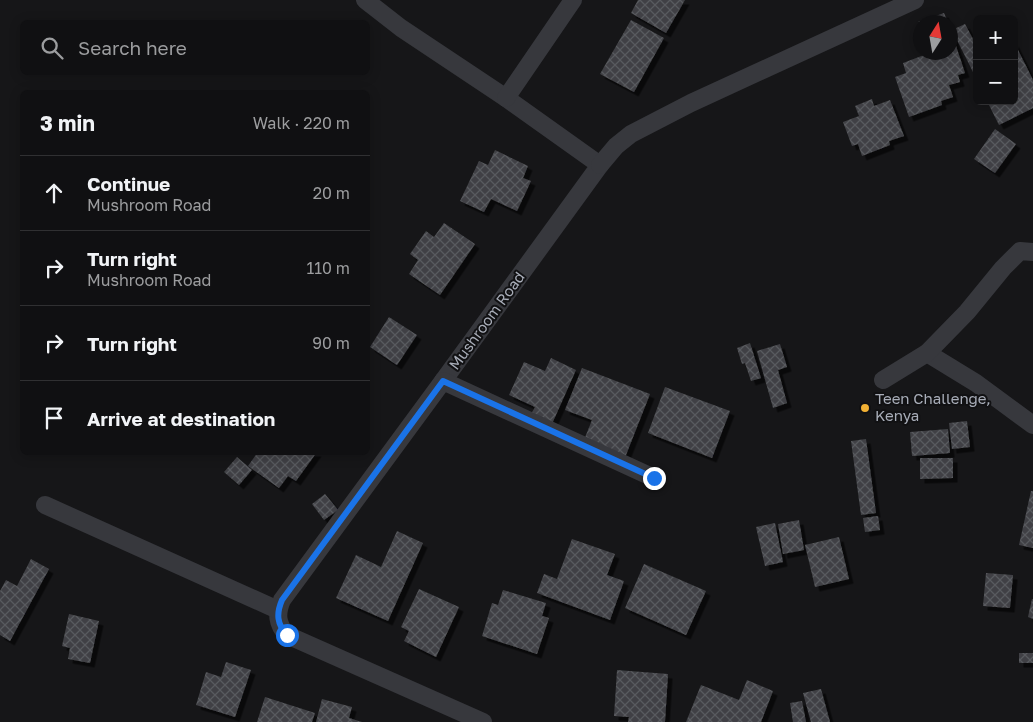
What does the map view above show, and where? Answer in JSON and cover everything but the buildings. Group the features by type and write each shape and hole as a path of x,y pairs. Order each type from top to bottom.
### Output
{"street":[{"path":"366,0 401,28 506,98 600,165"},
{"path":"506,98 573,0"},
{"name":"Mushroom Road","path":"278,610 282,600 600,165 616,146 631,134 691,102 915,0"},
{"path":"883,380 927,354 967,312 1003,268 1020,251 1033,252"},
{"path":"927,354 976,382 1033,425"},
{"path":"443,381 654,478"},
{"path":"45,505 278,610 278,620 281,628 287,635 483,722"}],"place":[{"name":"Teen Challenge, Kenya","path":"865,408"}],"route":[{"path":"287,635 281,628 278,620 278,610 282,600 443,381 654,478"}]}
